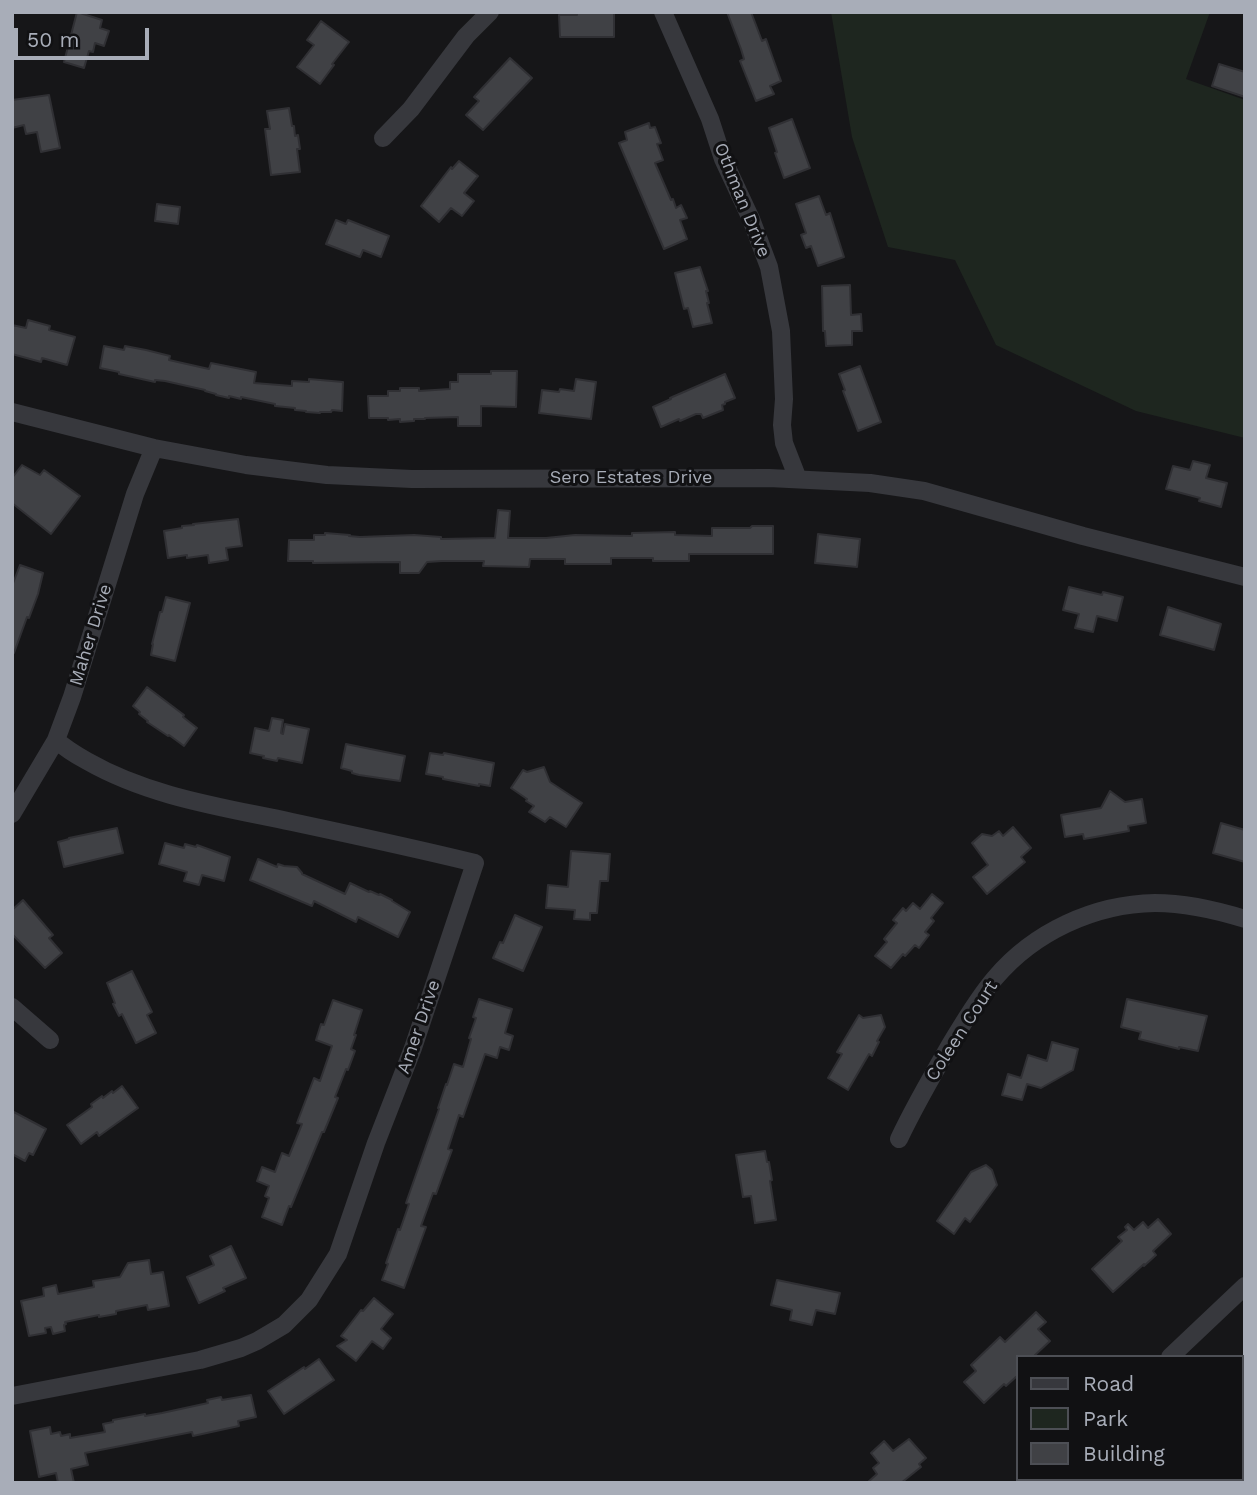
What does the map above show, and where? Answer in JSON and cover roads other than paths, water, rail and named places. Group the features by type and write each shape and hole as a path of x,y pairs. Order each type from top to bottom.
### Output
{"street":[{"path":"383,138 411,109 466,36 490,12"},
{"name":"Othman Drive","path":"663,12 710,118 723,159 751,219 769,267 781,331 783,443 798,479"},
{"name":"Sero Estates Drive","path":"12,412 154,448 246,465 351,477 438,480 646,477 870,483 923,491 1096,540 1245,577"},
{"name":"Maher Drive","path":"12,814 56,740 135,494 154,448"},
{"name":"Amer Drive","path":"12,1396 200,1360 241,1348 284,1325 309,1300 338,1254 376,1143 413,1048 475,863 197,803 104,771 64,748 56,740"},
{"name":"Coleen Court","path":"899,1139 974,1005 1015,957 1037,940 1088,915 1142,904 1191,906 1245,919"},
{"path":"12,1007 50,1040"},
{"path":"1172,1355 1245,1286"}]}
